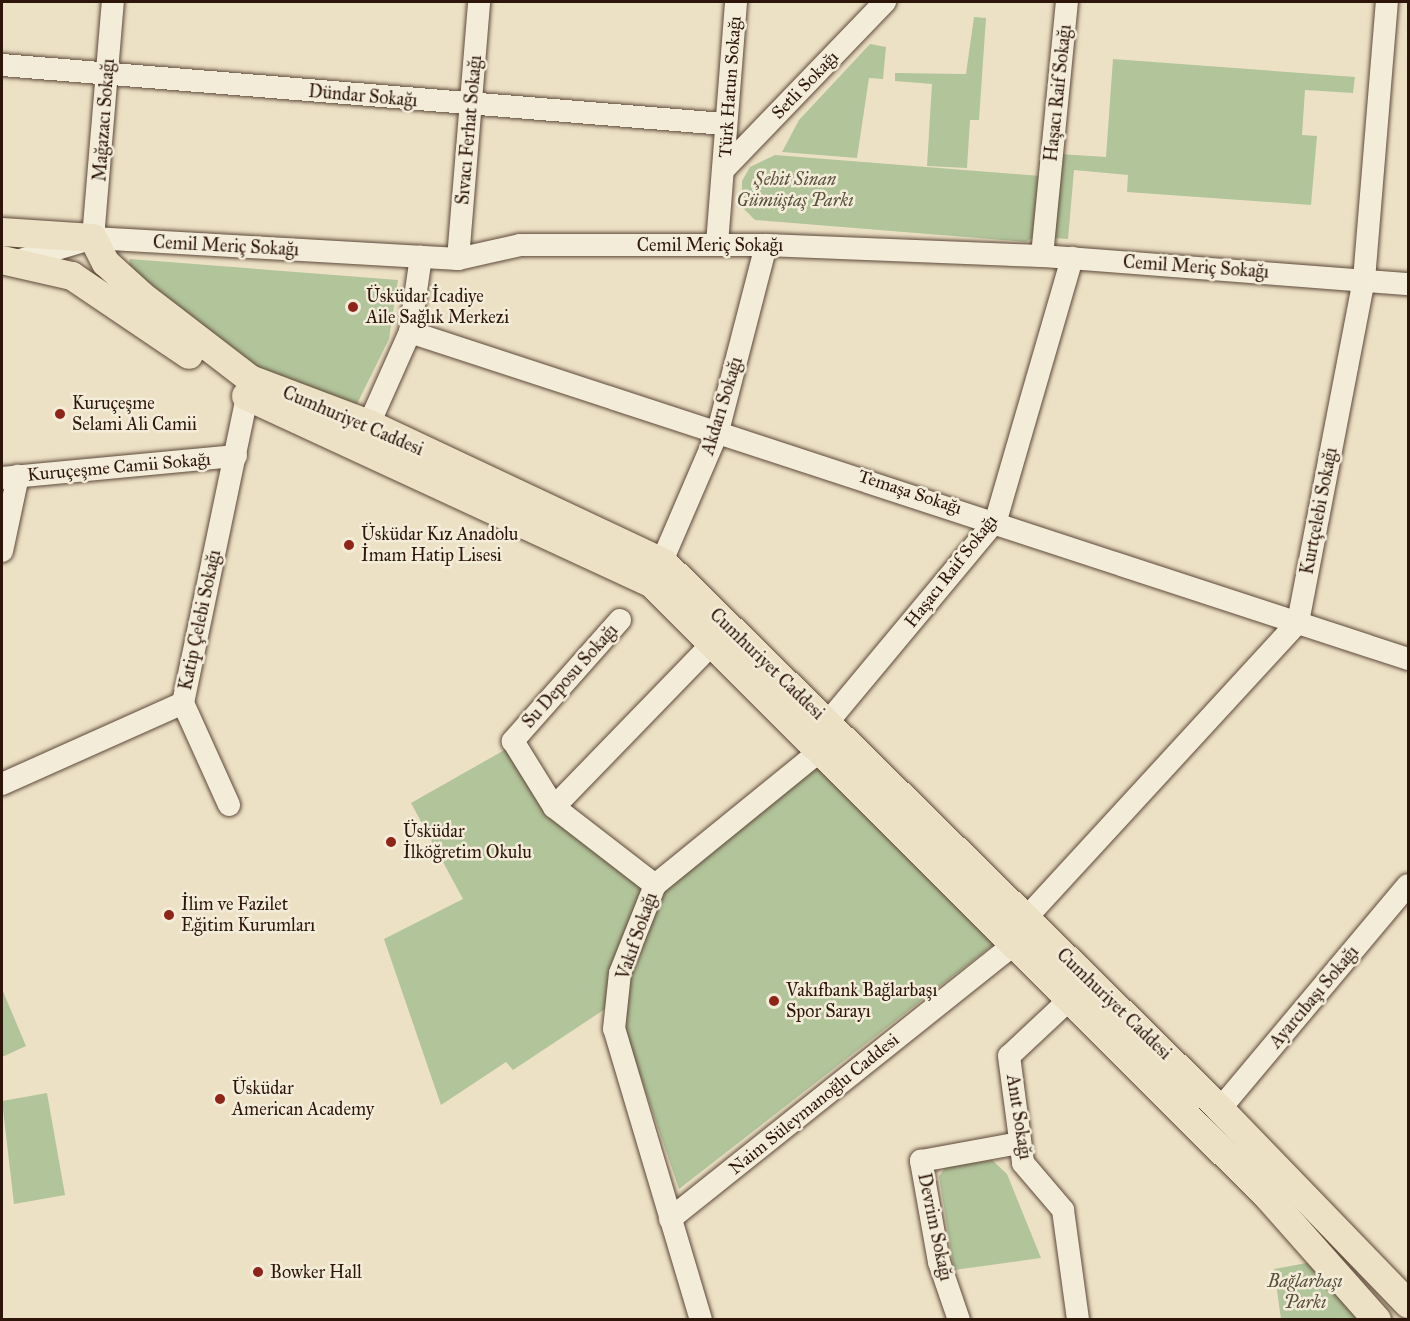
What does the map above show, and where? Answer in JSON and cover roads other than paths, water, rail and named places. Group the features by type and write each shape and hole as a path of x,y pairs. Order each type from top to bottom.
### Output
{"main road":[{"path":"2,232 95,228"},
{"name":"Cumhuriyet Caddesi","path":"95,228 106,263 249,388 369,424 658,573 829,736 1026,918 1220,1109 1408,1303"},
{"name":"Cumhuriyet Caddesi","path":"9,260 72,276 249,388 658,573 712,644 829,736 1014,944 1269,1198 1377,1320"}],"street":[{"name":"Mağazacı Sokağı","path":"95,228 113,2"},
{"name":"Sıvacı Ferhat Sokağı","path":"458,259 479,2"},
{"name":"Türk Hatun Sokağı","path":"717,244 725,168 725,124 736,2"},
{"name":"Setli Sokağı","path":"725,168 885,2"},
{"name":"Haşacı Raif Sokağı","path":"1042,256 1067,2"},
{"name":"Kurtçelebi Sokağı","path":"1298,622 1364,280 1387,2"},
{"name":"Dündar Sokağı","path":"2,65 472,106 725,124"},
{"name":"Cemil Meriç Sokağı","path":"9,260 95,228 458,259 520,245 766,245 1042,256 1408,284"},
{"name":"Akdarı Sokağı","path":"658,573 718,431 766,245"},
{"path":"369,424 410,332 421,257"},
{"name":"Haşacı Raif Sokağı","path":"829,736 996,520 1072,258"},
{"name":"Temaşa Sokağı","path":"410,332 996,520 1408,660"},
{"name":"Katip Çelebi Sokağı","path":"2,784 183,703 249,388"},
{"name":"Kuruçeşme Camii Sokağı","path":"10,477 236,456"},
{"path":"2,551 10,477"},
{"name":"Su Deposu Sokağı","path":"620,620 513,741 554,807 655,885"},
{"path":"1026,918 1298,622"},
{"path":"554,807 712,644"},
{"path":"183,703 229,805"},
{"name":"Vakıf Sokağı","path":"701,1320 614,1029 620,973 655,885 829,736"},
{"name":"Ayarcıbaşı Sokağı","path":"1220,1109 1408,885"},
{"name":"Naim Süleymanoğlu Caddesi","path":"670,1219 1014,944"},
{"name":"Anıt Sokağı","path":"1070,999 1009,1056 1023,1163 1063,1210 1078,1320"},
{"name":"Devrim Sokağı","path":"959,1320 939,1262 921,1161 1019,1143"}],"place":[{"name":"Üsküdar İcadiye Aile Sağlık Merkezi","path":"353,307"},
{"name":"Kuruçeşme Selami Ali Camii","path":"60,414"},
{"name":"Üsküdar Kız Anadolu İmam Hatip Lisesi","path":"349,545"},
{"name":"Üsküdar İlköğretim Okulu","path":"391,842"},
{"name":"İlim ve Fazilet Eğitim Kurumları","path":"169,915"},
{"name":"Vakıfbank Bağlarbaşı Spor Sarayı","path":"774,1001"},
{"name":"Üsküdar American Academy","path":"220,1099"},
{"name":"Bowker Hall","path":"258,1272"}],"park label":[{"name":"Şehit Sinan Gümüştaş Parkı","path":"795,190"},
{"name":"Bağlarbaşı Parkı","path":"1305,1292"}]}
